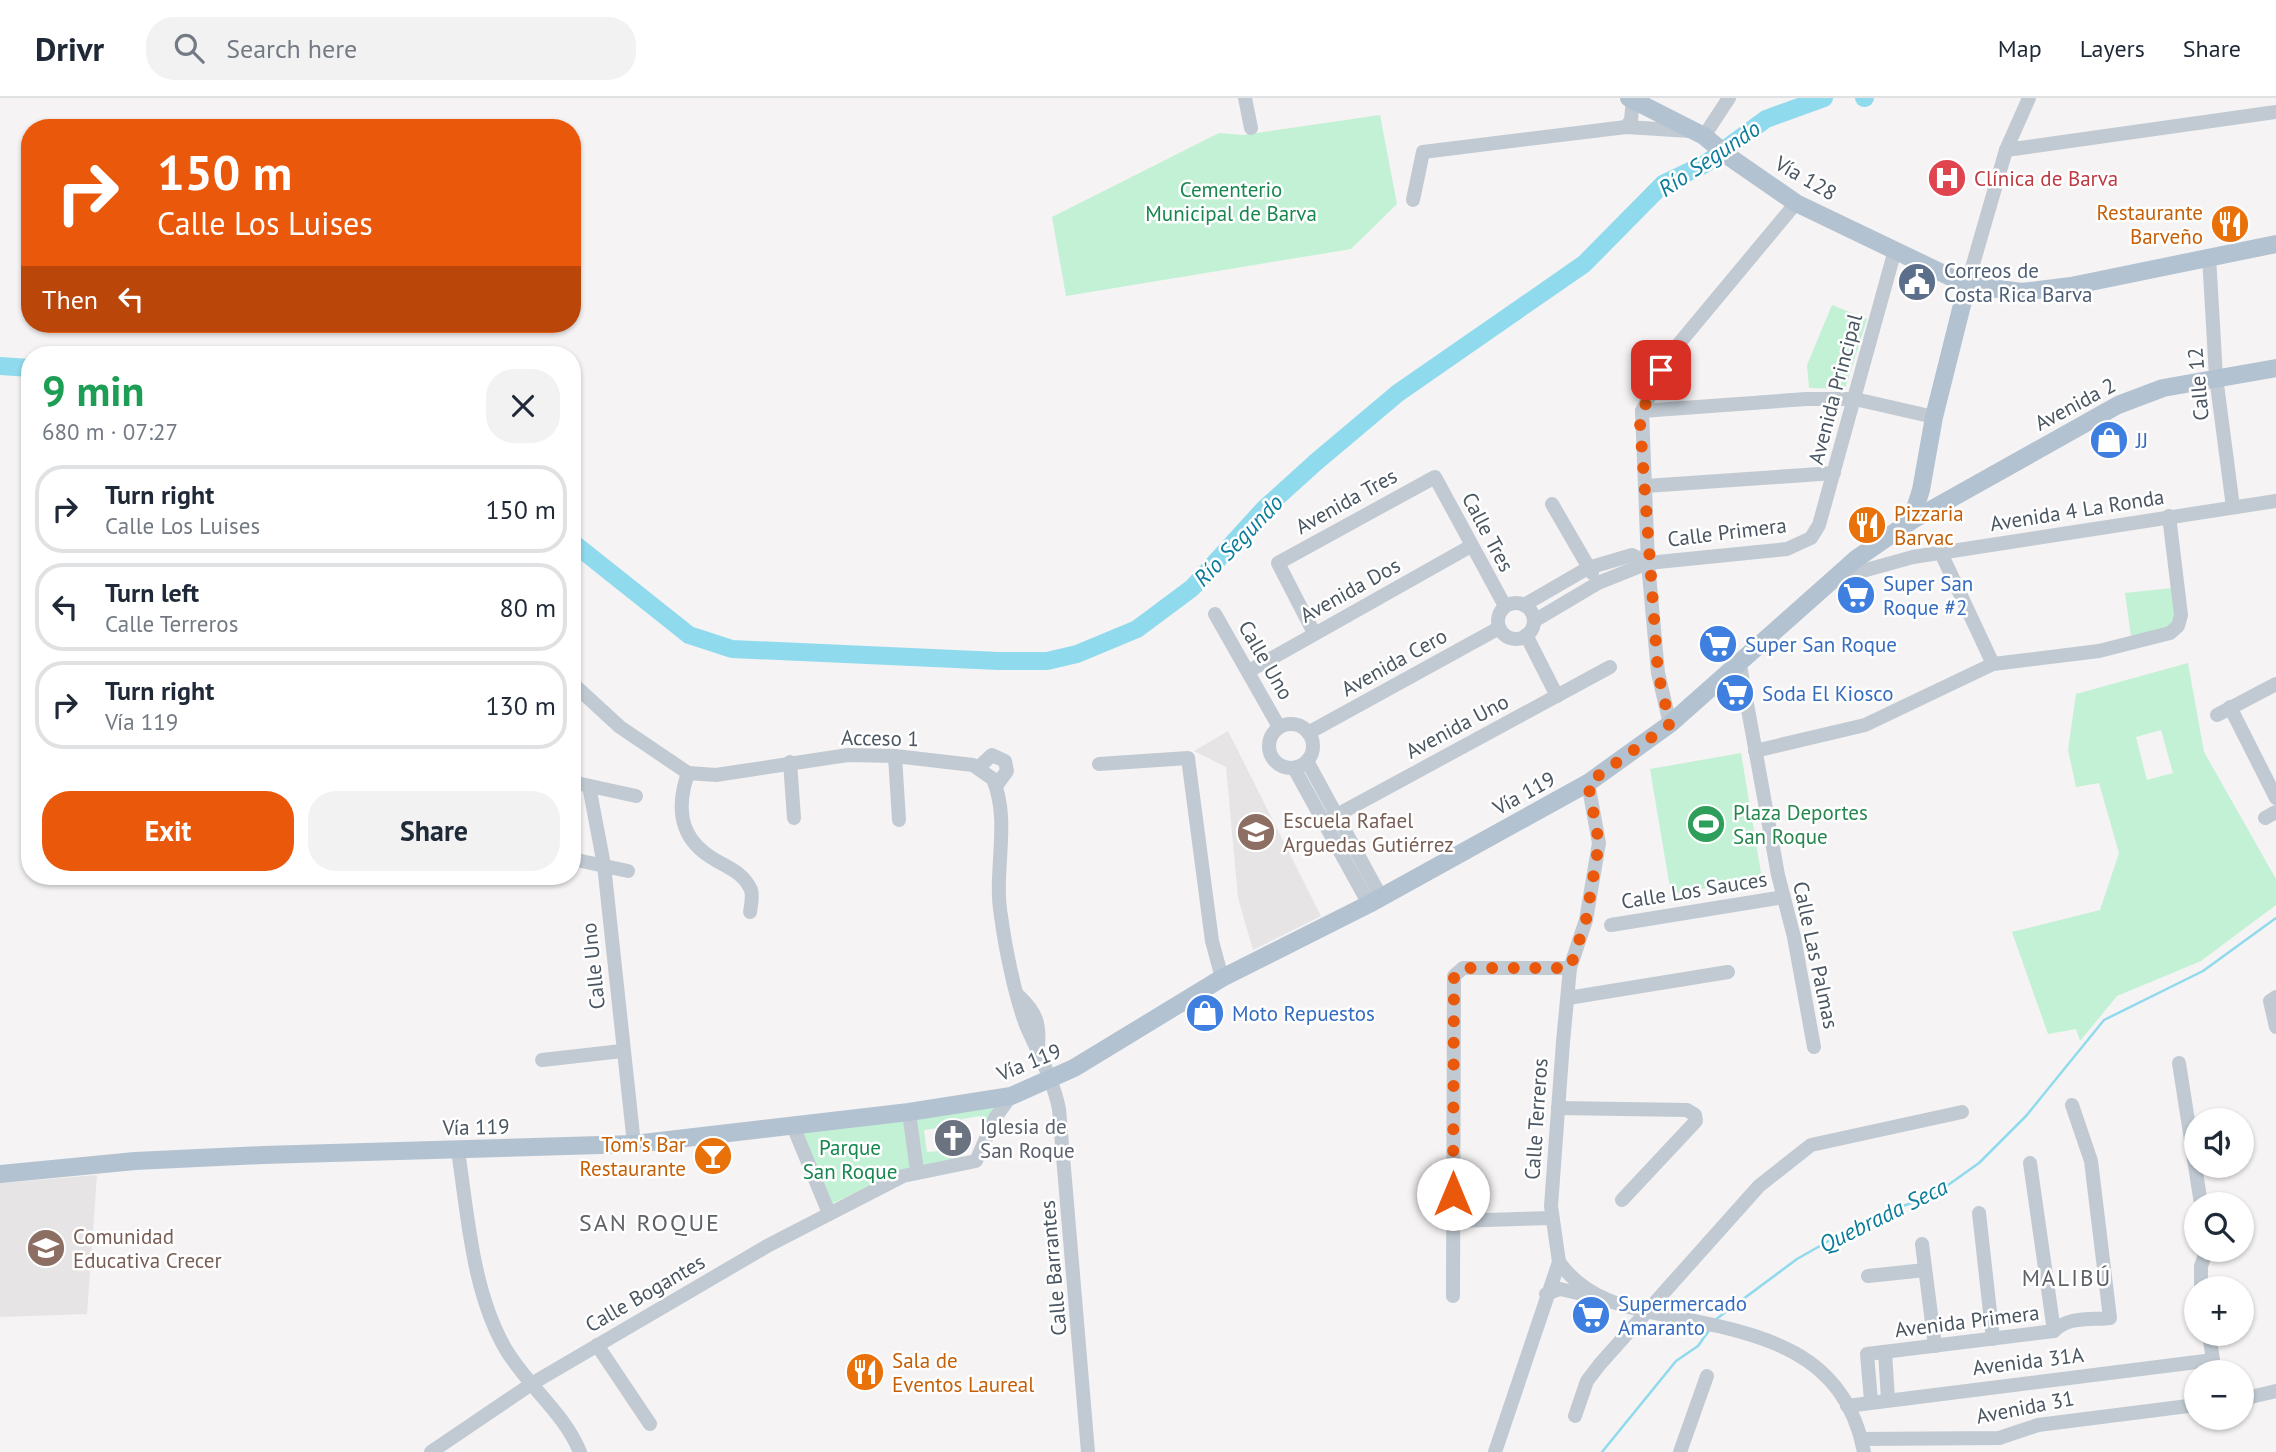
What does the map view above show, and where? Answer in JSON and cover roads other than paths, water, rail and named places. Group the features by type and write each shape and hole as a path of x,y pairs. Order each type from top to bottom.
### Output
{"main road":[{"name":"Vía 128","path":"1631,99 1704,136 1728,156 1797,203 1967,285 2022,292 2071,286 2276,244"},
{"path":"1911,521 1921,490 1934,417 1967,285"},
{"name":"Avenida 2","path":"1911,521 2118,405 2163,388 2276,368"},
{"path":"1921,490 1925,506 1938,508"},
{"name":"Vía 119","path":"0,1174 135,1161 634,1144 909,1112 1011,1096 1051,1081 1122,1042 1226,977 1375,900 1588,783 1670,724 1837,578 1875,546 1911,521"}],"street":[{"path":"1245,98 1251,128"},
{"path":"1413,200 1423,152 1626,127 1704,136 1728,98"},
{"path":"1967,285 2006,150 2029,98"},
{"path":"1626,127 1631,120 1631,99"},
{"path":"2006,150 2276,112"},
{"path":"1670,724 1658,673 1648,563 1642,411 1672,352 1797,203"},
{"name":"Avenida Principal","path":"1811,538 1819,525 1895,250"},
{"name":"Calle 12","path":"2209,256 2216,377 2233,507"},
{"path":"1642,411 1806,399 1855,399 1934,417"},
{"path":"1646,486 1834,473"},
{"name":"Calle Tres","path":"1435,477 1505,606"},
{"name":"Avenida Tres","path":"1314,633 1278,563 1435,477"},
{"name":"Avenida 4 La Ronda","path":"1837,578 1886,562 2276,501"},
{"path":"1552,504 1598,583"},
{"path":"1755,751 1864,725 1993,664 2099,651 2170,633 2178,626 2181,615 2169,516"},
{"name":"Calle Primera","path":"1648,563 1787,549 1811,538"},
{"name":"Avenida Dos","path":"1249,671 1471,546"},
{"path":"1875,546 1878,558 1886,562"},
{"path":"1941,553 1993,664"},
{"path":"1524,605 1588,568 1632,555 1648,563"},
{"path":"1534,621 1531,611 1524,605 1514,603 1505,606 1498,616 1499,628 1514,639 1526,635 1534,621 1598,583 1648,563"},
{"name":"Calle Uno","path":"1215,614 1279,727"},
{"name":"Avenida Cero","path":"1308,733 1499,628"},
{"path":"1526,635 1557,696"},
{"name":"Calle Las Palmas","path":"1740,665 1814,1047"},
{"name":"Avenida Uno","path":"1330,819 1610,667"},
{"path":"2276,684 2223,711 2276,798"},
{"path":"581,691 620,727 688,773 679,810 684,826 697,846 740,875 752,892 750,912"},
{"path":"1298,726 1308,733 1312,747 1300,764 1281,765 1269,750 1271,737 1279,727 1298,726"},
{"name":"Acceso 1","path":"688,773 716,775 848,755 895,756 979,767 992,755 1005,761 1007,771 996,786"},
{"path":"895,756 899,820"},
{"path":"1099,764 1188,758 1211,929 1226,977"},
{"path":"790,762 794,818"},
{"path":"1300,764 1375,900"},
{"path":"979,767 988,773 996,786 1002,828 998,899 1026,1024 1051,1081"},
{"name":"Calle Terreros","path":"1559,1262 1552,1218 1570,968 1586,920 1599,843 1588,783"},
{"path":"581,784 636,796"},
{"name":"Calle Uno","path":"589,786 604,865 634,1144"},
{"path":"581,861 628,872"},
{"name":"Calle Los Sauces","path":"1611,925 1784,897"},
{"path":"1453,1296 1454,976 1463,968 1570,968"},
{"path":"1568,998 1728,972"},
{"path":"2273,999 2276,1027"},
{"path":"542,1060 622,1052"},
{"path":"2179,1063 2199,1192"},
{"name":"Calle Barrantes","path":"1051,1081 1059,1109 1088,1452"},
{"name":"Calle Bogantes","path":"431,1452 533,1383 830,1213 903,1175 976,1161 995,1118 1011,1096"},
{"name":"Avenida Primera","path":"1871,1401 1867,1354 2054,1331 2061,1323 2110,1318 2091,1161 2072,1105"},
{"path":"1558,1108 1687,1110 1695,1115 1696,1121 1622,1200"},
{"path":"909,1112 917,1171"},
{"path":"1574,1416 1587,1381 1646,1311 1759,1186 1811,1145 1962,1112"},
{"path":"793,1126 830,1213"},
{"path":"458,1151 486,1311 507,1351 559,1413 575,1450"},
{"path":"2030,1163 2054,1331"},
{"path":"1979,1213 1993,1339"},
{"path":"1453,1221 1552,1218"},
{"path":"1922,1244 1935,1346"},
{"path":"1495,1452 1546,1294 1559,1262 1583,1288 1601,1298"},
{"path":"1868,1276 1925,1270"},
{"path":"1546,1294 1560,1289 1601,1298 1710,1325 1805,1356 1828,1376 1847,1406 1863,1446"},
{"path":"597,1345 650,1424"},
{"name":"Avenida 31A","path":"1847,1406 2213,1360 2210,1346"},
{"path":"1885,1352 1888,1399"},
{"path":"1680,1452 1707,1376"},
{"path":"2254,1396 2276,1391"},
{"name":"Avenida 31","path":"1863,1446 1999,1438 2038,1425 2184,1407"}],"waterway":[{"name":"Río Segundo","path":"581,549 689,635 732,649 999,661 1047,661 1077,654 1137,629 1192,588 1264,509 1316,462 1398,393 1584,264 1663,184 1705,164 1766,119 1824,98"},
{"name":"Río Segundo","path":"0,366 21,367"},
{"name":"Quebrada Seca","path":"1715,1320 1797,1259 1869,1218 1934,1195 1979,1163 2026,1116 2104,1020 2203,971 2276,918"},
{"name":"Quebrada Seca","path":"1602,1452 1676,1361 1698,1346 1710,1329"}],"place":[{"name":"Clínica de Barva","path":"1947,178"},
{"name":"Restaurante Barveño","path":"2230,224"},
{"name":"Correos de Costa Rica Barva","path":"1917,282"},
{"name":"JJ","path":"2109,440"},
{"name":"Pizzaria Barvac","path":"1867,525"},
{"name":"Super San Roque #2","path":"1856,595"},
{"name":"Super San Roque","path":"1718,644"},
{"name":"Soda El Kiosco","path":"1735,693"},
{"name":"Plaza Deportes San Roque","path":"1706,824"},
{"name":"Escuela Rafael Arguedas Gutiérrez","path":"1256,832"},
{"name":"Moto Repuestos","path":"1205,1013"},
{"name":"Iglesia de San Roque","path":"953,1138"},
{"name":"Tom's Bar Restaurante","path":"713,1156"},
{"name":"Comunidad Educativa Crecer","path":"46,1248"},
{"name":"Supermercado Amaranto","path":"1591,1315"},
{"name":"Sala de Eventos Laureal","path":"865,1372"}],"district":[{"name":"SAN ROQUE","path":"650,1222"},
{"name":"MALIBÚ","path":"2067,1277"}],"park label":[{"name":"Cementerio Municipal de Barva","path":"1231,201"},
{"name":"Parque San Roque","path":"850,1159"}]}
